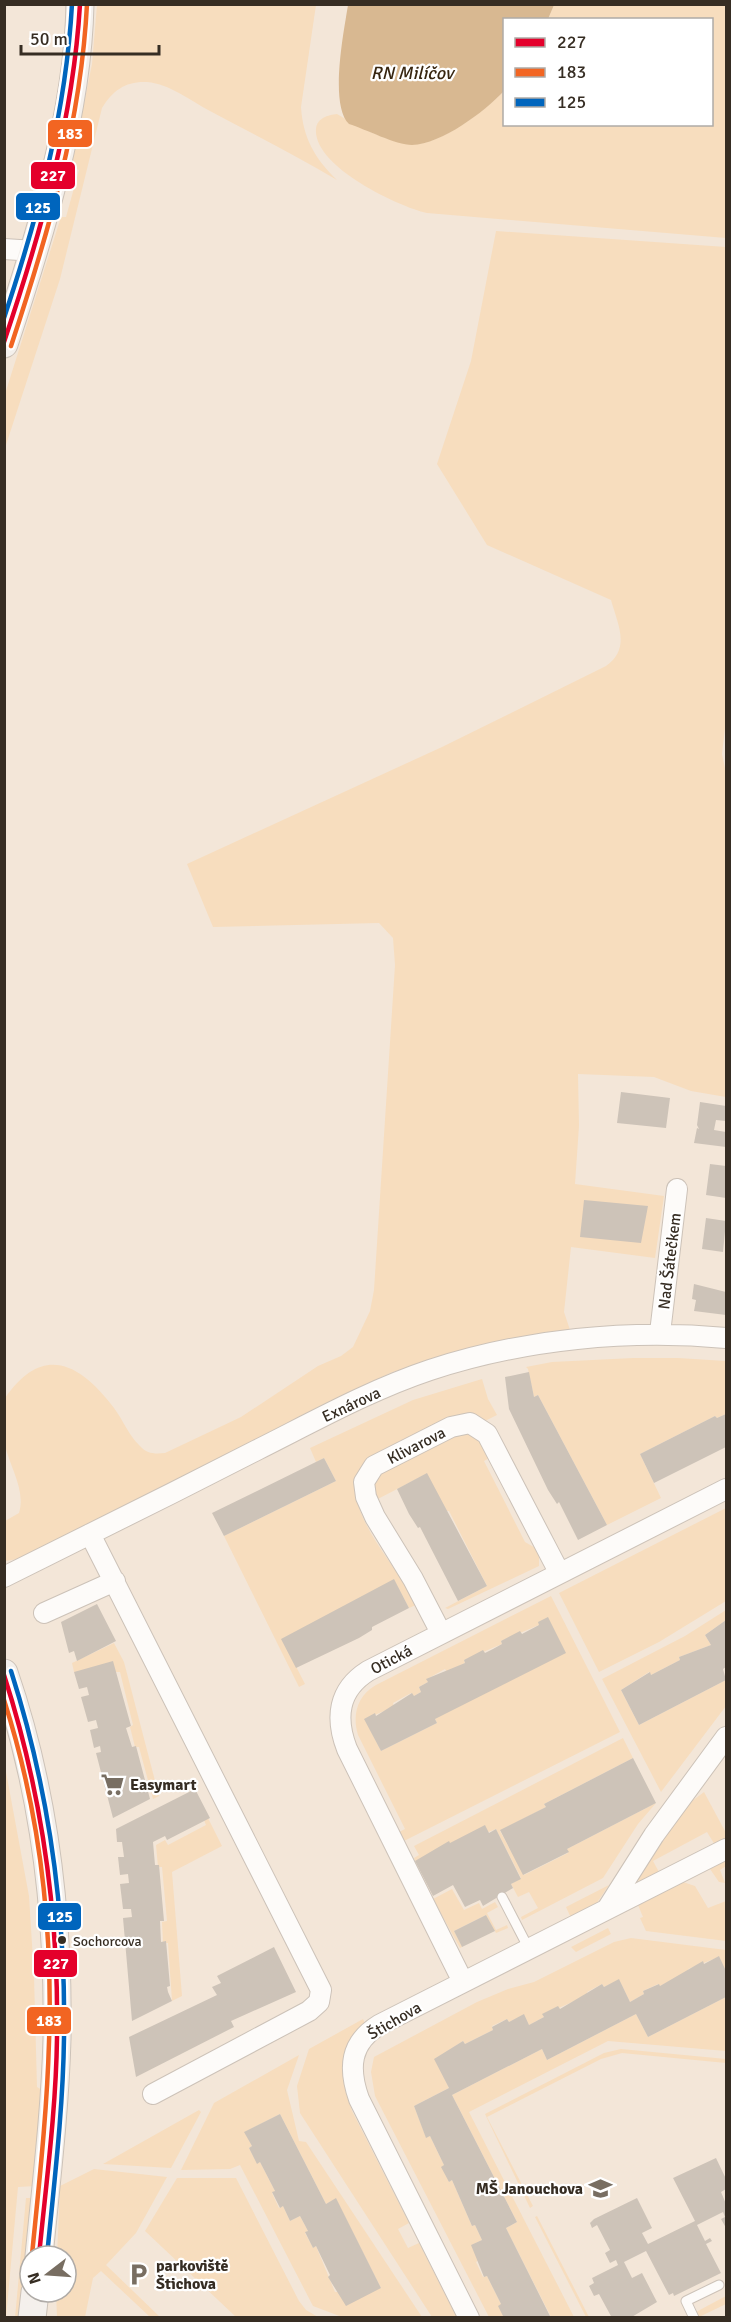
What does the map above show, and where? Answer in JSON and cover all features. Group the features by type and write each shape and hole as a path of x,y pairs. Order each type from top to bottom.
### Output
{"main road":[{"path":"4,345 35,251 65,124 79,31 80,4"},
{"path":"4,1672 33,1774 46,1852 56,1972 54,2100 43,2244"}],"street":[{"path":"4,249 35,251"},
{"name":"Nad Šátečkem","path":"660,1333 677,1189"},
{"name":"Exnárova","path":"4,1577 354,1401 428,1371 520,1348 660,1333 726,1338"},
{"name":"Klivarova","path":"441,1633 366,1497 364,1482 374,1466 451,1427 470,1423 487,1434 559,1572"},
{"name":"Otická","path":"463,1982 347,1749 339,1719 344,1696 357,1679 441,1633 726,1489"},
{"path":"90,1534 321,1990 319,2002 309,2011 153,2094"},
{"path":"44,1613 115,1581"},
{"path":"606,1911 654,1835 726,1737"},
{"name":"Štichova","path":"469,2318 359,2099 351,2067 357,2045 369,2032 463,1982 726,1849"}],"lane":[{"path":"502,1898 529,1949"},
{"path":"694,2318 686,2301 718,2285"}],"shaded area":[{"path":"97,5 316,5 301,107 302,118 307,138 316,156 337,180 156,83 139,82 126,85 111,96 102,108 60,279 5,448 5,394 61,217 66,217 79,170 71,167 92,64"},
{"path":"554,5 726,5 726,238 427,213 397,202 359,182 328,157 319,143 316,129 318,122 327,116 337,114 381,136 409,144 420,144 447,134 460,126 503,92 503,126 713,126 713,18 548,18"},
{"path":"496,231 726,247 726,720 722,754 726,773 726,1097 691,1091 654,1077 578,1074 579,1126 575,1184 664,1196 655,1258 571,1247 564,1312 570,1330 479,1347 390,1373 18,1559 5,1561 5,1521 19,1513 21,1504 19,1487 4,1439 5,1398 19,1381 33,1370 47,1365 61,1366 75,1371 101,1392 133,1438 145,1451 165,1453 241,1417 318,1366 341,1356 353,1347 370,1311 374,1290 395,965 393,938 379,923 213,927 187,864 442,747 606,666 618,652 619,627 611,600 487,545 437,464 471,361"},
{"path":"633,1358 726,1361 726,1414 717,1418 715,1416 640,1454 661,1498 607,1525 538,1395 534,1397 526,1367 552,1362"},
{"path":"482,1379 488,1399 497,1415 483,1422 478,1420 355,1484 362,1515 370,1531 416,1605 409,1608 394,1580 282,1639 305,1684 299,1687 224,1536 336,1481 324,1458 316,1462 310,1448 413,1400"},
{"path":"475,1433 491,1457 484,1461 525,1542 539,1550 539,1566 448,1609 445,1608 487,1586 449,1511 426,1474 374,1501 373,1477 454,1434"},
{"path":"726,1508 726,1601 659,1642 599,1672 559,1593"},
{"path":"551,1596 620,1732 404,1841 399,1832 405,1829 356,1728 356,1713 360,1700 376,1685","holes":["539,1625 435,1719 437,1723 381,1751 365,1719 394,1707 393,1703 411,1693 414,1696 421,1692 419,1687 428,1682 427,1679 445,1669 447,1672 465,1663 464,1660 502,1644 501,1641"]},
{"path":"726,1610 726,1620 705,1635 711,1645 679,1657 680,1660 651,1675 649,1672 621,1690 639,1725 726,1680 726,1706 661,1792 602,1679 685,1636"},
{"path":"114,1643 124,1662 159,1796 153,1799 139,1747 135,1747 130,1727 133,1725 120,1672 74,1672 72,1663"},
{"path":"623,1738 633,1758 544,1804 546,1807 500,1831 524,1875 568,1853 567,1849 656,1803 638,1824 603,1878 522,1920 521,1917 538,1908 529,1892 518,1897 511,1884 521,1878 496,1829 415,1861 414,1858 419,1855 414,1846"},
{"path":"4,1761 29,1896 37,2087 42,2090 36,2186 18,2187 6,2318"},
{"path":"704,1792 726,1833 726,1839 715,1845 707,1832 653,1861 660,1874 639,1881 637,1878 684,1807"},
{"path":"208,1818 222,1846 172,1872 182,1996 172,2001 168,1943 163,1943 162,1922 167,1921 162,1867 158,1867 156,1845 165,1840 168,1845 206,1825 204,1820"},
{"path":"726,1860 726,1866 720,1870 725,1883 719,1882 710,1869"},
{"path":"683,1882 695,1886 708,1908 726,1901 726,1941 646,1931 640,1918 643,1917 638,1905"},
{"path":"609,1885 594,1907 571,1918 566,1907"},
{"path":"452,1889 464,1910 479,1903 482,1909 495,1902 498,1907 487,1913 496,1930 507,1925 508,1928 496,1933 486,1915 454,1931 462,1947 460,1948 433,1899"},
{"path":"608,1928 611,1934 576,1952 571,1947"},
{"path":"631,1938 726,1950 726,1971 719,1957 688,1969 689,1972 660,1986 658,1984 643,1991 644,1994 630,2002 619,1980 604,1987 602,1984 587,1992 588,1995 543,2015 544,2017 529,2025 524,2015 509,2022 507,2019 492,2026 493,2030 465,2044 463,2041 435,2059 449,2088 414,2106 426,2137 430,2136 444,2165 442,2167 449,2182 452,2180 472,2226 475,2225 482,2240 472,2245 479,2260 476,2262 483,2277 487,2276 501,2304 504,2317 489,2317 375,2096 371,2072 374,2057 477,2002 508,1989 534,1982 614,1942"},
{"path":"726,1997 726,2051 608,2041 469,2112 574,2317 551,2317 506,2228 517,2222 452,2095 542,2049 547,2060 636,2014 648,2037"},
{"path":"363,2019 365,2023 354,2035 344,2070 345,2090 352,2111 409,2223 398,2229 408,2248 419,2243 457,2317 432,2317 300,2113 297,2086 309,2049"},
{"path":"621,2049 726,2059 726,2063 622,2053 601,2059 487,2117 533,2206 530,2208 485,2114 604,2053"},
{"path":"299,2055 287,2090 299,2141 306,2142 422,2317 342,2317 313,2306 240,2165 230,2169 181,2170 214,2103","holes":["280,2114 326,2204 336,2199 381,2288 335,2292 316,2246 313,2248 305,2233 308,2231 300,2216 290,2221 283,2206 279,2208 272,2193 275,2191 260,2162 257,2163 249,2148 252,2146 245,2132"]},
{"path":"199,2110 201,2112 171,2168 103,2164"},
{"path":"94,2169 167,2177 136,2233 106,2265 160,2317 150,2317 101,2271 93,2278 85,2317 57,2317 56,2304 78,2304 78,2244 58,2244 60,2186"},
{"path":"177,2178 236,2178 299,2301 306,2310 318,2317 236,2317 145,2231"},
{"path":"26,2198 33,2198 28,2244 22,2244"},
{"path":"537,2216 589,2317 586,2317 535,2217"},
{"path":"18,2285 18,2304 22,2304 21,2317 15,2318"},
{"path":"726,2296 726,2304 699,2317 696,2312"}],"water":[{"name":"RN Milíčov","path":"348,4 554,5 548,18 503,18 503,92 462,126 424,143 412,145 389,140 349,124 343,114 340,101 341,49"}],"building":[{"path":"621,1092 670,1098 666,1128 617,1123"},
{"path":"700,1102 726,1106 726,1121 716,1120 714,1130 726,1132 726,1147 694,1143 697,1128 699,1129 697,1125"},
{"path":"710,1164 726,1166 726,1198 706,1195"},
{"path":"584,1200 648,1206 641,1243 580,1237"},
{"path":"706,1218 726,1221 723,1252 702,1249"},
{"path":"694,1284 726,1292 726,1315 694,1311 696,1300 692,1299"},
{"path":"529,1372 534,1397 538,1395 607,1525 578,1540 559,1502 557,1504 548,1490 509,1409 505,1377"},
{"path":"726,1414 726,1447 654,1483 640,1454 715,1416 717,1418"},
{"path":"324,1458 336,1481 224,1536 212,1513"},
{"path":"427,1473 487,1586 458,1601 420,1527 418,1528 409,1514 397,1489"},
{"path":"394,1579 409,1608 372,1627 372,1630 359,1638 296,1668 281,1639"},
{"path":"97,1604 116,1641 77,1661 74,1651 69,1653 61,1622"},
{"path":"548,1617 566,1653 435,1719 437,1723 381,1751 364,1719 375,1713 376,1716 412,1693 414,1696 421,1692 419,1687 428,1682 426,1679 465,1663 464,1660 483,1650 485,1653 493,1649 502,1644 501,1641 520,1631 522,1634"},
{"path":"726,1620 726,1667 723,1669 726,1680 639,1725 621,1690 650,1672 651,1675 680,1660 679,1657 711,1645 705,1635"},
{"path":"113,1661 131,1726 126,1728 132,1747 136,1746 150,1799 113,1818 96,1753 101,1752 100,1746 94,1748 90,1730 98,1728 96,1720 88,1722 81,1697 89,1695 87,1687 79,1689 74,1672"},
{"path":"633,1758 656,1803 567,1849 569,1852 523,1875 500,1830 546,1807 544,1804"},
{"path":"195,1789 210,1818 167,1840 165,1836 153,1842 155,1865 159,1865 164,1921 160,1921 161,1942 166,1941 170,1986 167,1987 172,2001 132,2021 123,1918 132,1917 131,1909 123,1909 120,1884 129,1883 128,1874 120,1875 118,1857 124,1857 122,1842 117,1842 116,1829"},
{"path":"485,1825 489,1833 496,1829 521,1879 511,1884 513,1888 483,1906 480,1900 465,1907 453,1885 433,1896 415,1861 449,1841 450,1843"},
{"path":"486,1915 495,1931 462,1947 454,1931"},
{"path":"274,1947 296,1992 231,2021 234,2027 136,2077 129,2037 217,1995 212,1987 221,1983 217,1976"},
{"path":"719,1956 726,1971 726,1997 648,2037 636,2014 547,2060 542,2049 452,2095 517,2222 506,2228 551,2318 504,2318 498,2306 501,2304 487,2276 484,2277 471,2245 482,2240 475,2225 472,2226 452,2180 449,2182 441,2167 444,2165 430,2136 426,2138 414,2106 449,2088 434,2059 463,2041 465,2044 493,2030 492,2027 507,2019 509,2022 524,2014 529,2025 544,2017 542,2014 558,2006 560,2009 602,1984 604,1987 619,1979 630,2002 644,1994 643,1991 659,1984 660,1986 703,1961 704,1964"},
{"path":"280,2114 326,2204 336,2198 381,2288 346,2306 328,2277 330,2275 316,2246 313,2248 300,2216 290,2221 283,2206 280,2208 272,2192 275,2191 260,2162 257,2164 249,2148 252,2146 244,2132"},
{"path":"716,2158 726,2179 726,2189 721,2192 726,2204 726,2228 721,2219 725,2217 723,2212 697,2225 705,2241 710,2238 712,2241 706,2244 721,2273 674,2296 673,2293 669,2295 646,2251 624,2262 632,2278 642,2273 657,2302 630,2318 612,2318 599,2294 594,2296 589,2286 594,2283 592,2278 618,2265 616,2260 610,2263 605,2253 610,2250 597,2225 592,2228 590,2223 637,2198 652,2228 642,2233 648,2244 695,2221 673,2178"}],"transit line":[{"name":"125","path":"4,318 39,203 57,124 64,85 72,4"},
{"name":"227","path":"4,342 42,218 63,133 80,4"},
{"name":"183","path":"11,346 38,262 61,178 78,92 87,4"},
{"name":"125","path":"11,1671 36,1761 45,1806 62,1945 64,1991 62,2093 48,2244"},
{"name":"227","path":"4,1675 29,1764 38,1809 46,1854 55,1946 57,1992 55,2093 40,2244"},
{"name":"183","path":"4,1700 16,1741 35,1826 49,1955 48,2069 33,2244"}],"place":[{"name":"Easymart","path":"112,1784"},
{"name":"Sochorcova","path":"62,1940"},
{"name":"MŠ Janouchova","path":"601,2188"},
{"name":"parkoviště Štichova","path":"138,2274"}]}
